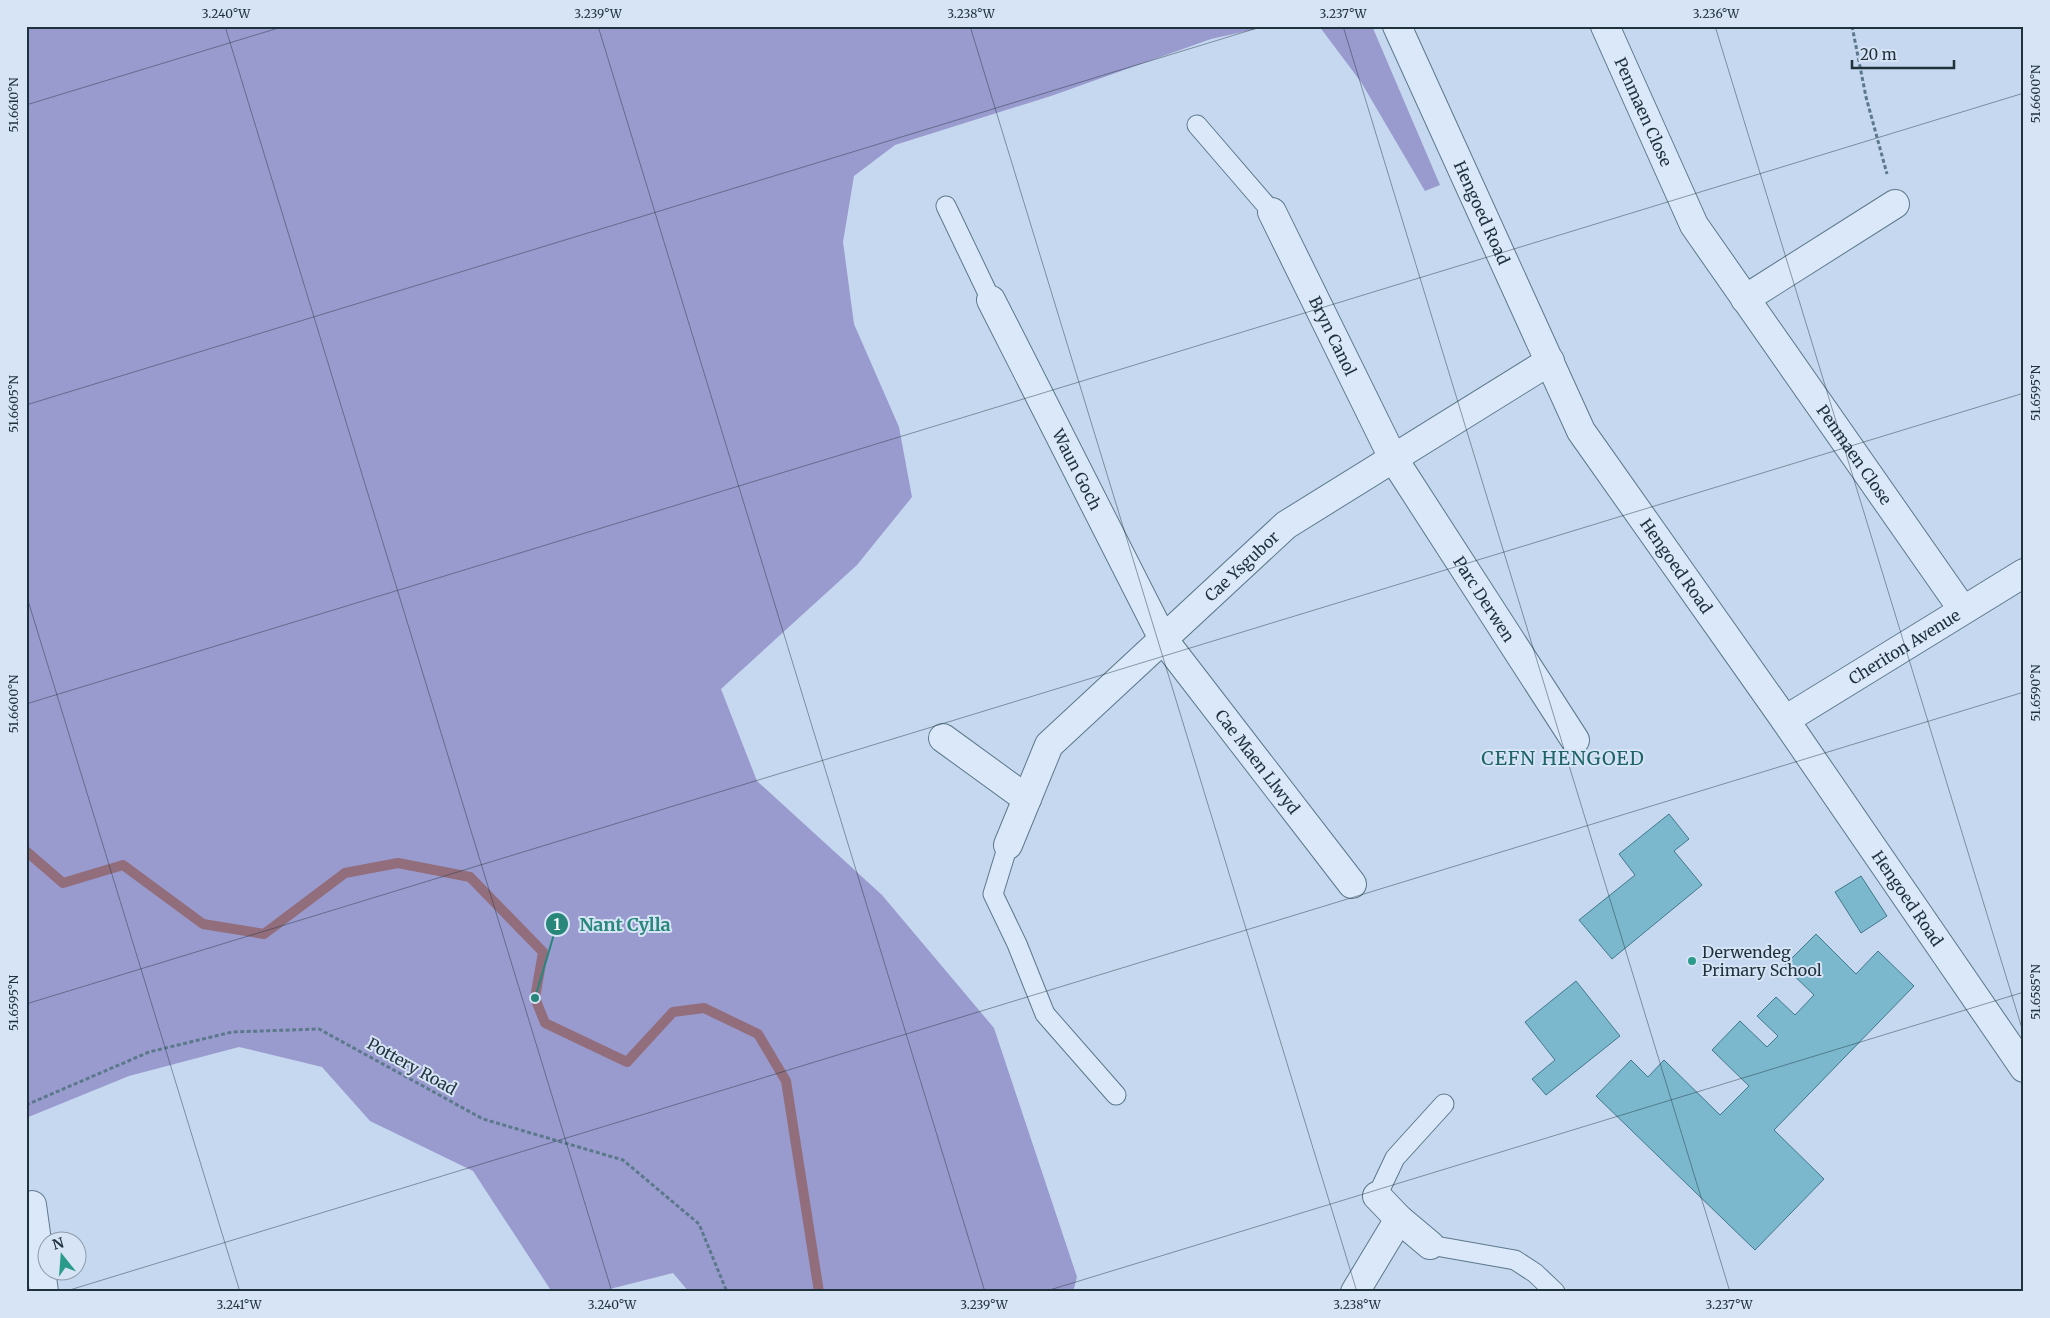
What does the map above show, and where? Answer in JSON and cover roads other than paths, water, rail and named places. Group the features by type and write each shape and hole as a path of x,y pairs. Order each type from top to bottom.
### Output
{"street":[{"name":"Hengoed Road","path":"1397,26 1581,430 1785,720 2024,1068"},
{"name":"Penmaen Close","path":"1605,26 1694,225 1963,610"},
{"path":"1745,299 1895,204"},
{"name":"Bryn Canol","path":"1272,212 1393,458"},
{"name":"Waun Goch","path":"991,300 1163,639"},
{"name":"Cae Ysgubor","path":"1008,845 1050,745 1286,525 1550,361"},
{"name":"Parc Derwen","path":"1393,458 1575,740"},
{"name":"Cheriton Avenue","path":"1785,720 2024,573"},
{"name":"Cae Maen Llwyd","path":"1163,639 1352,884"},
{"path":"943,738 1027,800"},
{"path":"1377,1196 1399,1219 1430,1245"},
{"path":"32,1205 44,1292"},
{"path":"1355,1292 1399,1219"}],"lane":[{"path":"1197,125 1272,212"},
{"path":"946,206 991,300"},
{"path":"1008,845 993,894 1045,1014 1116,1094"},
{"path":"1377,1196 1395,1158 1444,1104"},
{"path":"1430,1245 1515,1260 1535,1273 1555,1292"}],"waterway":[{"path":"26,851 63,883 123,865 203,924 264,934 345,873 398,863 470,877 543,952 535,998 545,1023 627,1062 673,1012 704,1008 758,1034 786,1081 819,1292"}],"place":[{"name":"Derwendeg Primary School","path":"1692,961"},
{"name":"Nant Cylla","path":"535,998"}],"district":[{"name":"CEFN HENGOED","path":"1563,758"}]}
